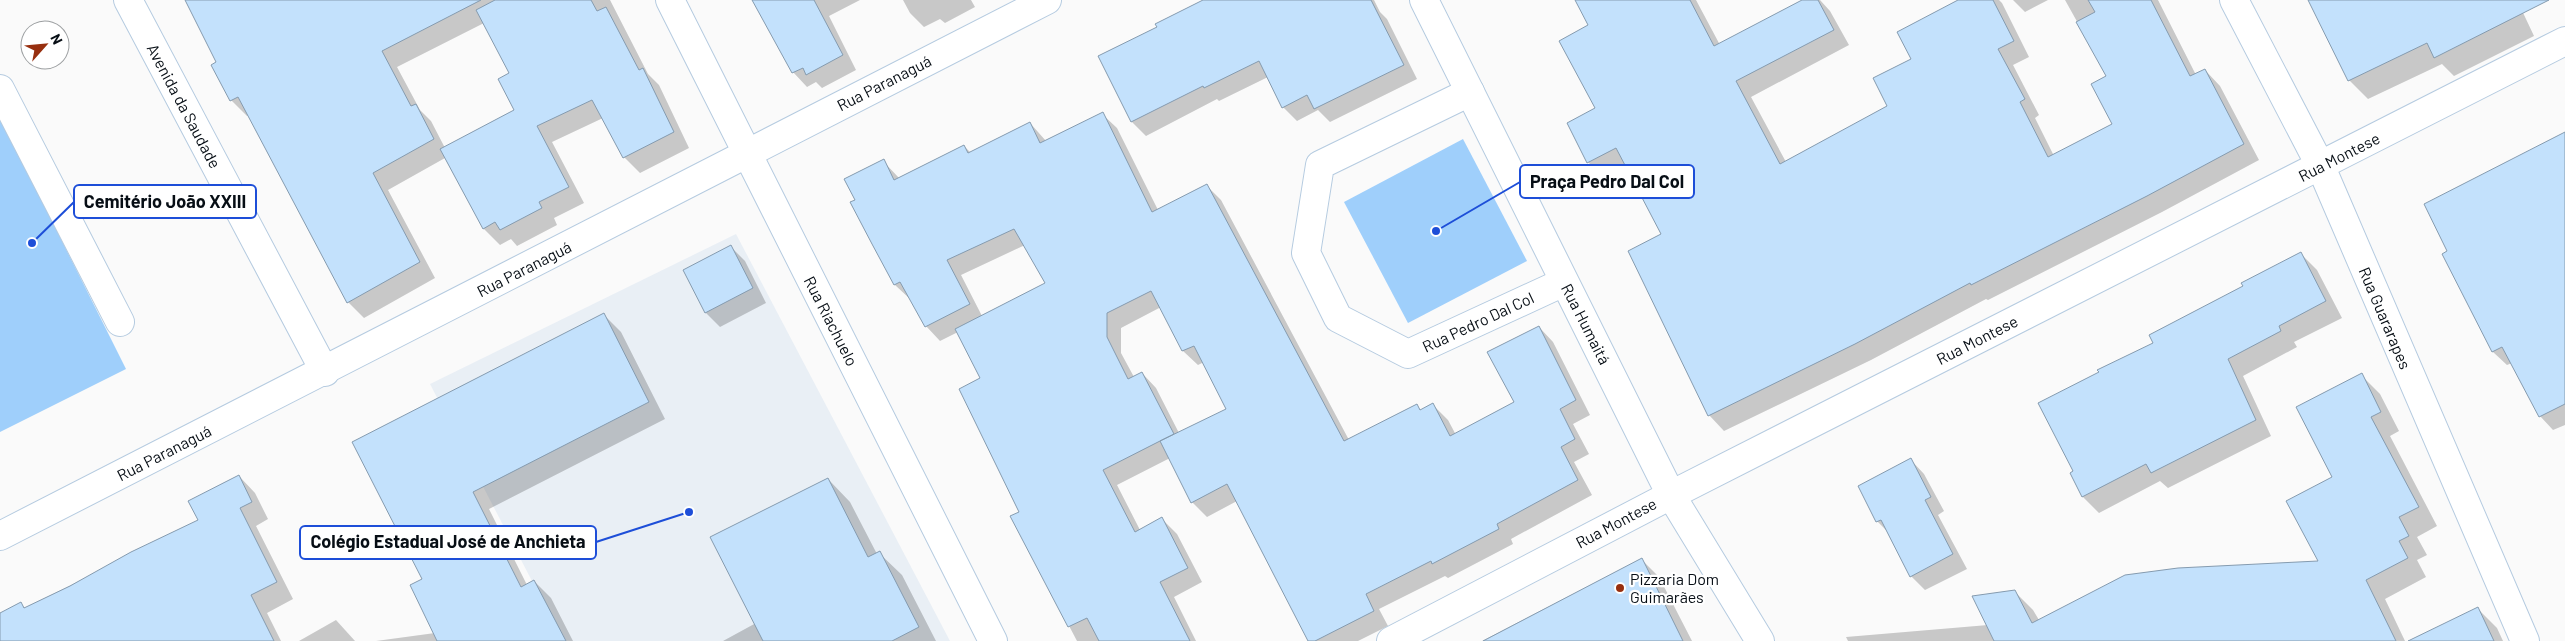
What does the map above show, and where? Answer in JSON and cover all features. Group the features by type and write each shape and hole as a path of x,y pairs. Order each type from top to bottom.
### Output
{"street":[{"name":"Avenida da Saudade","path":"128,0 324,372"},
{"name":"Rua Riachuelo","path":"670,0 993,641"},
{"name":"Rua Paranaguá","path":"0,536 324,372 1047,0"},
{"name":"Rua Humaitá","path":"1424,0 1671,495 1760,641"},
{"name":"Rua Guararapes","path":"2234,0 2320,166 2524,641"},
{"name":"Rua Montese","path":"1391,641 1671,495 2565,41"},
{"path":"0,89 120,322"},
{"name":"Rua Pedro Dal Col","path":"1470,92 1320,165 1306,253 1338,318 1408,354 1564,282"}],"shaded area":[{"path":"0,117 126,369 0,432"},
{"path":"1463,139 1527,261 1408,323 1344,202"},
{"path":"736,234 950,641 563,641 430,384"}],"building":[{"path":"185,0 481,0 382,51 411,106 416,104 434,139 373,173 420,262 347,303 238,97 230,101 211,65 216,62"},
{"path":"495,0 591,0 597,11 606,7 639,70 643,68 674,132 623,158 592,100 537,126 569,187 539,202 542,208 500,230 495,222 483,229 440,149 514,110 498,79 509,73 476,10"},
{"path":"752,0 814,0 843,55 806,75 803,68 792,73"},
{"path":"1203,0 1371,0 1404,65 1314,109 1307,95 1282,108 1259,61 1204,88 1203,86 1131,122 1098,56 1157,27 1155,24"},
{"path":"1575,0 1690,0 1714,46 1802,0 1818,0 1834,30 1736,81 1780,164 1887,106 1873,78 1911,59 1897,32 1958,0 1993,0 2014,41 1998,49 2025,99 2020,102 2048,157 2112,124 2091,84 2106,76 2076,22 2095,12 2088,0 2151,0 2190,76 2205,69 2244,144 2147,196 1971,285 1970,283 1855,344 1708,416 1628,251 1661,234 1616,148 1587,163 1567,123 1595,108 1559,41 1588,25"},
{"path":"2308,0 2549,0 2434,58 2427,43 2348,81"},
{"path":"1103,112 1152,212 1207,184 1344,441 1417,404 1420,410 1433,403 1450,436 1514,402 1487,352 1539,326 1576,400 1560,409 1575,439 1561,447 1578,480 1497,524 1499,529 1432,564 1431,561 1366,594 1374,611 1315,641 1308,641 1227,484 1191,503 1160,441 1103,470 1135,532 1162,517 1188,568 1160,582 1190,641 1099,641 1087,618 1068,627 1010,516 1019,512 959,389 980,378 955,329 1045,283 1014,229 947,260 970,304 925,327 900,282 894,285 850,202 855,200 844,179 884,159 894,180 964,145 968,153 1030,122 1040,143","holes":["1151,291 1182,351 1194,346 1226,409 1160,441 1174,434 1142,372 1128,379 1107,337 1107,313"]},
{"path":"2565,132 2565,404 2539,417 2502,347 2492,352 2442,254 2447,251 2424,204"},
{"path":"731,245 753,288 705,313 683,270"},
{"path":"2301,252 2326,301 2279,326 2281,331 2228,359 2256,420 2151,473 2146,464 2082,497 2070,473 2073,471 2038,403 2099,372 2097,370 2153,343 2149,335 2243,286 2241,283"},
{"path":"604,313 649,402 473,492 521,587 534,580 566,641 437,641 410,585 422,579 352,442"},
{"path":"2362,373 2381,412 2371,417 2419,507 2399,517 2409,536 2399,541 2408,558 2366,580 2396,641 1994,641 1972,596 2015,590 2032,623 2125,575 2178,568 2318,561 2286,501 2332,477 2296,407"},
{"path":"1911,458 1931,497 1925,500 1953,554 1910,577 1881,520 1876,522 1858,486"},
{"path":"239,475 252,502 240,508 277,582 251,595 274,641 0,641 0,613 21,602 24,608 70,586 131,552 198,520 188,501"},
{"path":"828,478 868,557 880,551 919,627 892,641 763,641 710,537"},
{"name":"Pizzaria Dom Guimarães","path":"1642,558 1683,641 1483,641"},
{"path":"2478,607 2494,641 2408,641"}],"place":[{"name":"Praça Pedro Dal Col","path":"1436,231"},
{"name":"Cemitério João XXIII","path":"32,243"},
{"name":"Colégio Estadual José de Anchieta","path":"689,512"},
{"name":"Pizzaria Dom Guimarães","path":"1620,588"}]}
